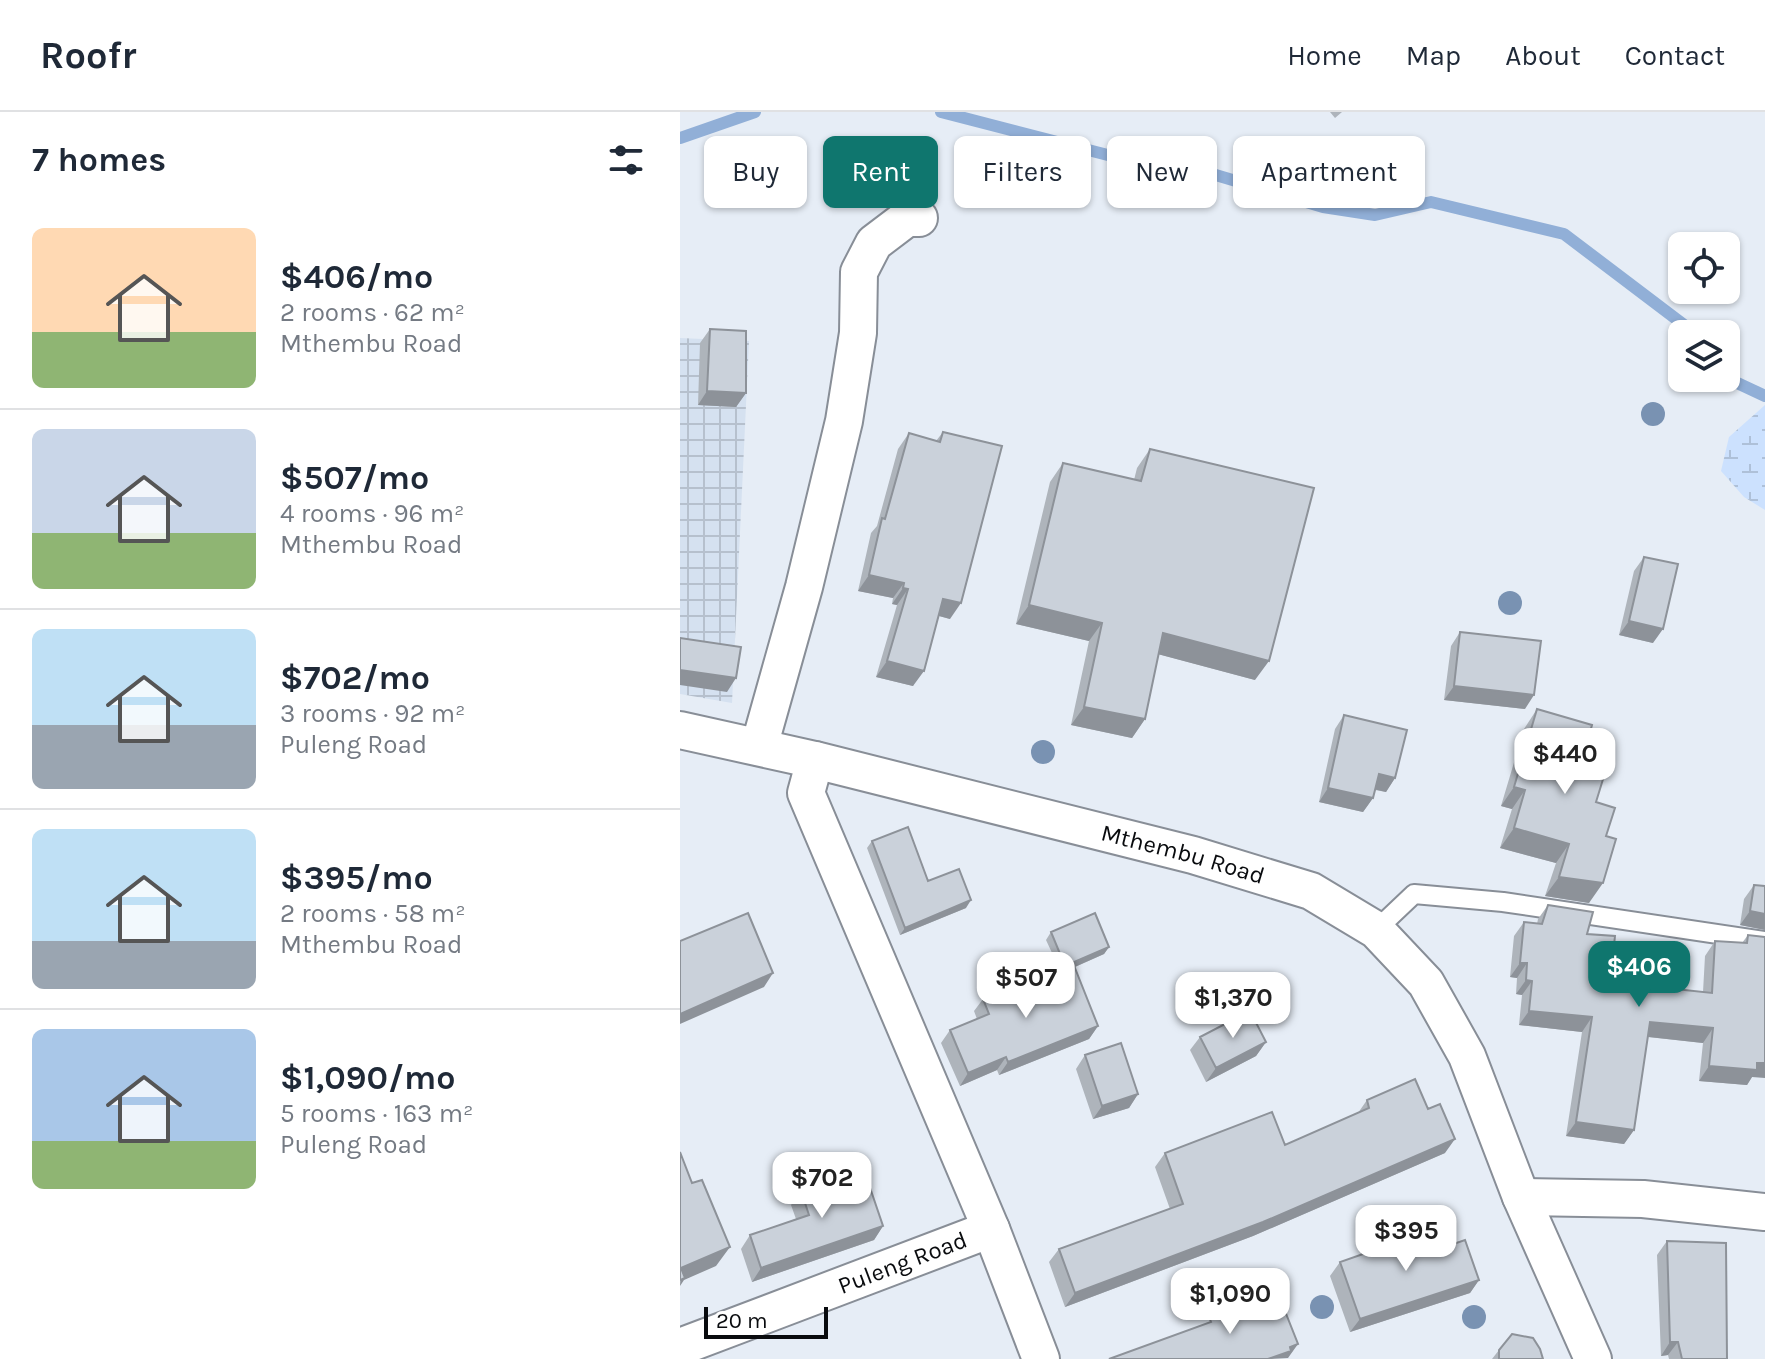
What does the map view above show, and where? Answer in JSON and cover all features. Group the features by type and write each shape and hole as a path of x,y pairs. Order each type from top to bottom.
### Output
{"street":[{"path":"759,747 804,587 844,421 858,333 859,272 874,243 907,218 919,218"},
{"name":"Mthembu Road","path":"680,730 815,760 1252,873 1311,891 1376,930 1426,983 1467,1056 1521,1197 1593,1359"},
{"path":"815,760 806,793 991,1229 1041,1359"},
{"path":"1521,1197 1643,1199 1765,1212"},
{"name":"Puleng Road","path":"680,1347 991,1229"}],"lane":[{"path":"1376,930 1414,894 1503,902 1765,941"}],"shaded area":[{"path":"680,338 749,341 732,703 680,694"}],"green space":[{"path":"1765,405 1765,510 1744,497 1721,471 1729,437"}],"building":[{"path":"710,329 746,331 746,393 707,391"},
{"path":"943,432 1002,446 961,603 943,599 924,671 887,661 908,589 903,588 904,583 869,575 882,518 885,519 909,433 940,442"},
{"path":"1150,449 1314,488 1269,661 1163,633 1145,719 1084,707 1102,623 1029,605 1063,463 1141,481"},
{"path":"1644,557 1678,564 1663,629 1629,621"},
{"path":"1460,632 1541,641 1534,695 1454,686"},
{"path":"680,638 741,647 736,678 680,670"},
{"path":"1537,709 1592,725 1580,769 1604,776 1596,802 1615,808 1606,836 1616,839 1603,883 1559,877 1569,844 1514,828 1525,790 1514,787"},
{"path":"1344,715 1407,730 1395,778 1379,774 1373,798 1328,788"},
{"path":"908,827 928,881 959,869 971,900 905,928 872,841"},
{"path":"1754,885 1765,886 1765,914 1750,911"},
{"path":"1548,905 1593,912 1587,934 1615,936 1610,982 1712,993 1715,941 1747,943 1748,935 1765,937 1765,1063 1757,1063 1757,1070 1709,1066 1713,1028 1650,1022 1634,1130 1576,1122 1592,1017 1529,1011 1532,981 1526,980 1527,963 1520,963 1524,922 1542,924"},
{"path":"748,913 773,973 680,1014 680,941"},
{"path":"1095,913 1109,947 1065,966 1051,932"},
{"path":"1073,963 1098,1026 1008,1062 1006,1057 968,1073 950,1030 989,1014 983,999"},
{"path":"1250,1011 1266,1042 1216,1068 1200,1037"},
{"path":"1121,1043 1138,1094 1102,1106 1085,1055"},
{"path":"1415,1079 1428,1109 1440,1104 1455,1139 1263,1222 1075,1293 1059,1249 1183,1204 1165,1153 1272,1112 1285,1145 1369,1108 1367,1100"},
{"path":"680,1152 692,1183 702,1180 730,1247 681,1268 685,1278 680,1280"},
{"path":"864,1170 883,1226 761,1268 750,1235 809,1215 801,1191"},
{"path":"1418,1227 1427,1253 1465,1240 1479,1280 1360,1319 1340,1262 1383,1247 1381,1240"},
{"path":"1667,1241 1726,1243 1727,1359 1682,1359 1678,1342 1670,1342"},
{"path":"1277,1291 1298,1344 1290,1347 1291,1351 1268,1359 1109,1359 1211,1322 1209,1317"},
{"path":"1512,1334 1533,1338 1543,1359 1499,1359 1499,1350"}],"waterway":[{"path":"680,138 755,112"},
{"path":"941,112 1131,161 1209,173 1323,207 1375,215 1431,202 1564,234 1678,320"},
{"path":"1740,384 1765,396"}]}
